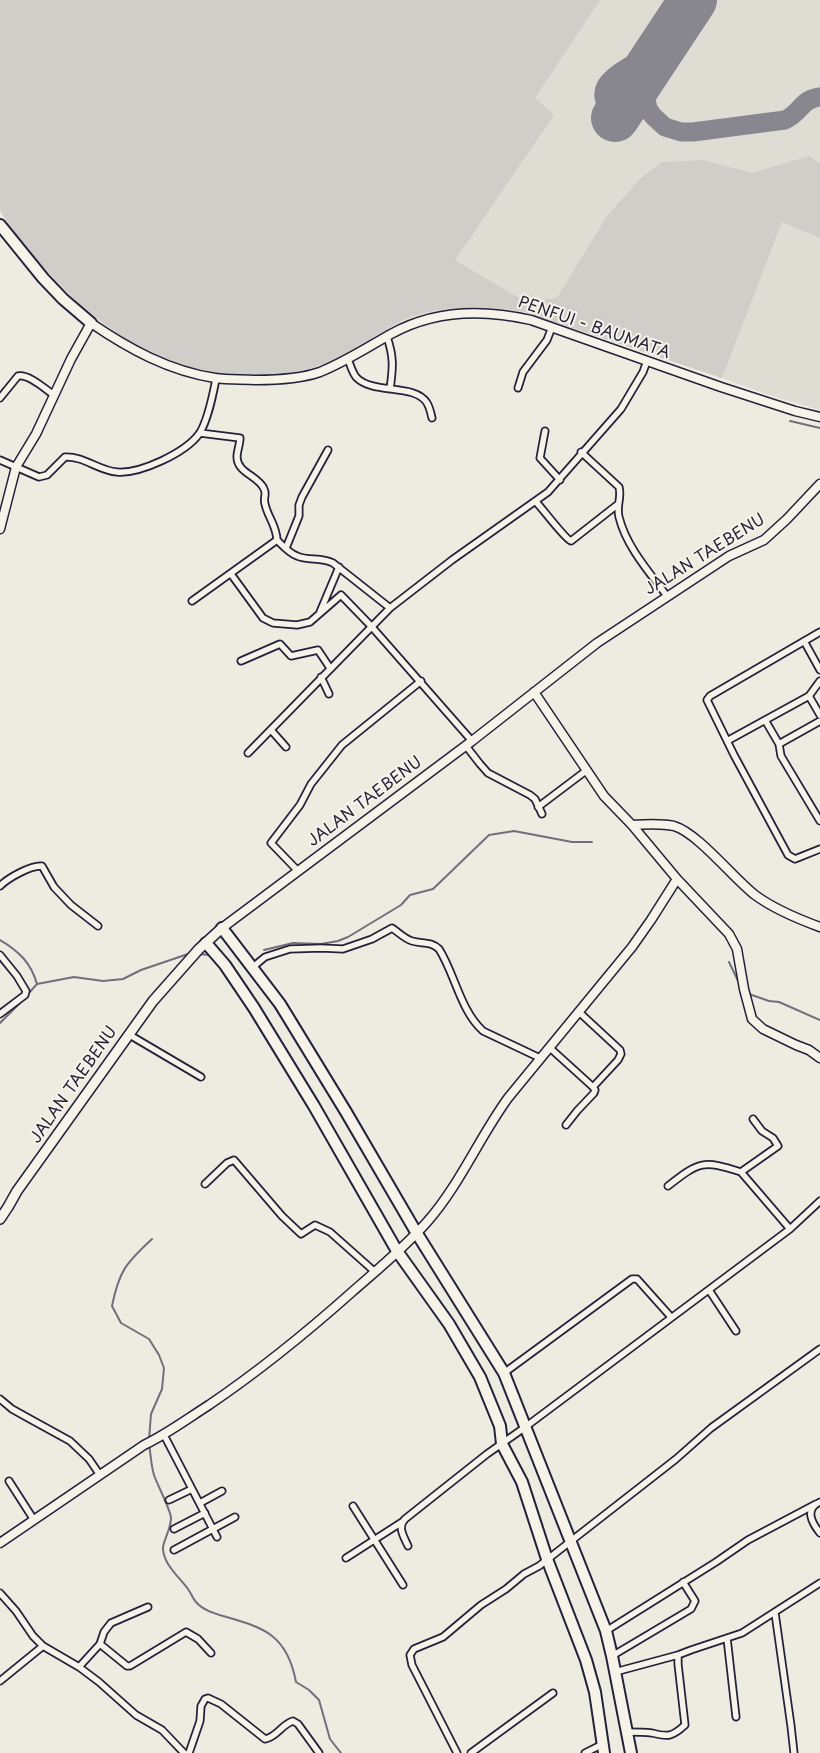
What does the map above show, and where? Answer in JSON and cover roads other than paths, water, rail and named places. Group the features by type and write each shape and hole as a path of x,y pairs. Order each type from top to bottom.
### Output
{"highway":[{"name":"PENFUI - BAUMATA","path":"0,225 63,300 91,323"},
{"path":"222,928 280,1004 416,1232 504,1373 524,1428 606,1631 631,1753"},
{"path":"202,946 225,966 254,1008 314,1106 397,1252 448,1324 480,1377 500,1426 502,1444 522,1482 547,1559 586,1660 595,1692 604,1749"}],"main road":[{"name":"JALAN TAEBENU","path":"0,1219 17,1191 153,1001 182,966 222,928"}],"street":[{"name":"PENFUI - BAUMATA","path":"91,323 115,339 171,367 216,378 276,380 298,378 320,372 415,323 450,314 478,312 506,314 531,320 647,362 795,411 820,417"},
{"path":"0,529 16,467 36,434 91,323"},
{"path":"518,388 523,372 547,340 552,327"},
{"path":"387,337 394,366 390,389"},
{"path":"348,359 355,376 376,386 420,397 427,402 432,418"},
{"path":"248,752 390,608 484,537 536,502 560,480 581,452 621,408 647,362"},
{"path":"0,398 18,376 21,375 54,395"},
{"path":"0,460 33,475 44,477 51,473 62,459 68,457 84,460 115,472 129,472 158,462 186,446 200,433 205,422 216,378"},
{"path":"545,431 540,458 560,480"},
{"path":"200,433 240,438 238,463 242,469 264,487 266,494 265,504 277,530 277,540 296,556 326,559 339,567 390,608"},
{"path":"286,548 299,516 299,505 302,497 328,450"},
{"path":"536,502 553,520 565,537 571,541 617,505 620,500 619,487 581,452"},
{"name":"JALAN TAEBENU","path":"222,928 469,743 597,643 729,556 764,540 820,484"},
{"path":"617,505 621,525 631,546 667,596"},
{"path":"192,601 277,540"},
{"path":"320,614 339,567"},
{"path":"232,574 263,618 285,625 310,622 341,595 420,681 469,743 480,764 488,773 525,791 535,799 542,814"},
{"path":"820,632 710,696 707,700 788,855 794,859 820,849"},
{"path":"804,641 820,670"},
{"path":"241,660 280,644 291,656 318,650 330,668"},
{"path":"321,677 329,694"},
{"path":"298,871 271,842 300,805 311,784 342,745 420,681"},
{"path":"727,741 809,696 820,681"},
{"path":"534,692 604,796 734,941 752,1019 763,1029 796,1046 809,1050 820,1058"},
{"path":"809,696 820,715"},
{"path":"765,720 779,744 782,756 820,821"},
{"path":"779,744 820,721"},
{"path":"271,730 286,747"},
{"path":"538,807 587,770"},
{"path":"632,825 674,826 688,833 754,894 776,908 820,927"},
{"path":"0,886 12,876 36,866 42,866 54,887 71,905 98,926"},
{"path":"0,1543 144,1445 161,1437 254,1374 318,1322 397,1252 427,1222 460,1176 502,1105 646,927 677,879"},
{"path":"253,967 265,957 290,948 343,949 372,939 392,928 410,940 430,943 439,949 469,1012 483,1031 540,1058"},
{"path":"0,955 17,976 26,992 0,1014"},
{"path":"579,1012 620,1050 621,1054 618,1060 593,1087"},
{"path":"128,1034 201,1077"},
{"path":"550,1048 595,1090 566,1125"},
{"path":"741,1172 778,1146 773,1138 762,1131 754,1119"},
{"path":"205,1184 228,1163 234,1160 282,1216 301,1234 314,1225 325,1229 375,1272"},
{"path":"668,1186 697,1166 706,1164 715,1164 741,1172 790,1229"},
{"path":"346,1558 402,1522 487,1454 790,1229 820,1201"},
{"path":"504,1373 632,1279 637,1279 671,1317"},
{"path":"709,1290 736,1331"},
{"path":"457,1753 414,1670 410,1655 414,1649 443,1638 481,1605 547,1559 676,1459 711,1428 820,1349"},
{"path":"0,1399 18,1412 70,1441 89,1459 100,1475"},
{"path":"161,1437 192,1489 217,1537"},
{"path":"9,1481 34,1520"},
{"path":"169,1500 192,1489"},
{"path":"200,1504 222,1491"},
{"path":"818,1503 812,1508 810,1518 820,1533"},
{"path":"606,1631 748,1540 818,1503"},
{"path":"353,1506 403,1585"},
{"path":"174,1530 205,1513"},
{"path":"174,1550 235,1517"},
{"path":"402,1522 402,1533 408,1546"},
{"path":"612,1656 691,1609 695,1601 682,1582"},
{"path":"615,1672 678,1656 751,1628 820,1583"},
{"path":"0,1593 43,1646 79,1667 99,1682 136,1715 162,1730 184,1753"},
{"path":"79,1667 100,1644 104,1632 111,1623 148,1607"},
{"path":"775,1613 794,1753"},
{"path":"100,1644 127,1666 137,1664 186,1632 198,1639 211,1652"},
{"path":"727,1638 736,1717"},
{"path":"0,1681 43,1646"},
{"path":"627,1732 651,1733 667,1737 685,1725 678,1656"},
{"path":"471,1753 553,1693"},
{"path":"190,1753 200,1721 201,1706 205,1699 208,1698 221,1704 265,1739 270,1738 288,1722 293,1721 298,1724 319,1753"},
{"path":"585,1753 604,1749"}],"waterway":[{"path":"790,421 820,428"},
{"path":"264,950 293,943 321,944 348,937 401,905 410,895 433,889 489,835 514,831 572,842 592,842"},
{"path":"0,940 18,953 28,964 37,984 28,994"},
{"path":"37,984 74,977 103,981 123,979 141,970 191,953"},
{"path":"198,954 211,955"},
{"path":"729,962 740,985"},
{"path":"749,994 769,1001 779,1002 820,1020"},
{"path":"0,1023 22,1001"},
{"path":"149,1440 151,1414 162,1389 164,1368 159,1355 149,1339 121,1323 112,1306 125,1268 152,1239"},
{"path":"149,1445 154,1475 171,1518 163,1547 163,1553 168,1564 195,1601 202,1607 262,1630 280,1643 287,1653 296,1682 309,1690 319,1700 330,1739 341,1753"}]}
